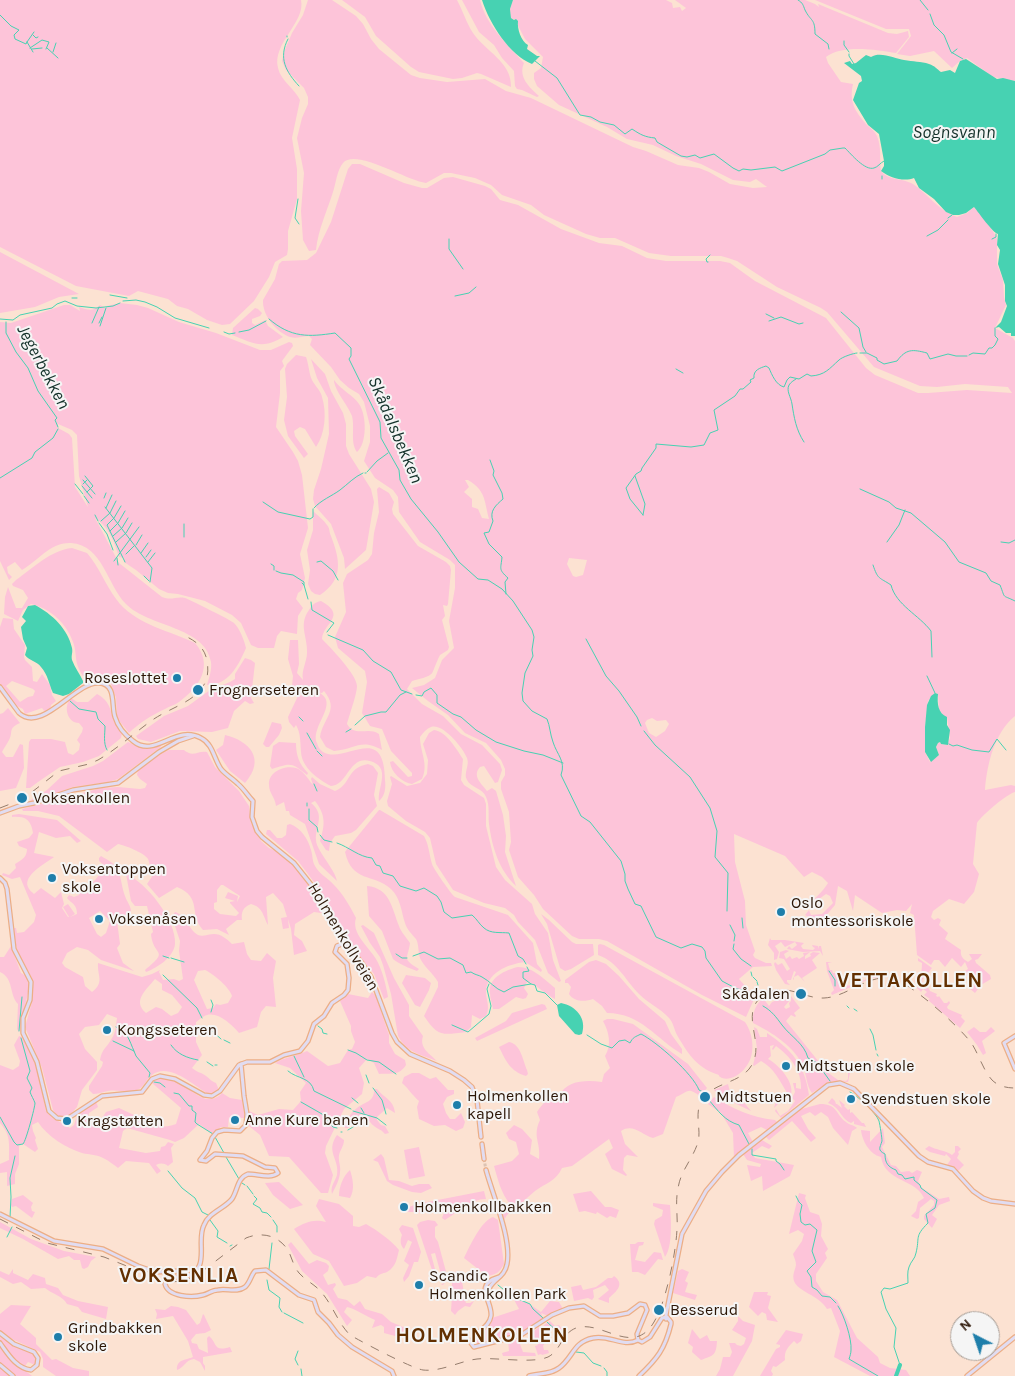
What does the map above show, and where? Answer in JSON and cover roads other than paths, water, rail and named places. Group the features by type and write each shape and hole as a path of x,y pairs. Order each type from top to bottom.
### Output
{"street":[{"path":"0,687 17,712 23,716 34,717 45,714 84,687 93,683 100,683 107,685 111,691 114,714 118,725 139,745 151,746 182,734 195,735"},
{"path":"0,812 34,803 76,788 118,783 159,752 182,739 195,735"},
{"name":"Holmenkollveien","path":"195,735 207,743 222,770 253,801 253,820 257,831 291,860 308,878 320,897 335,929 369,973 392,1033 399,1045 410,1054 459,1076 472,1087 478,1103 481,1138"},
{"path":"0,878 5,883 7,889 16,954 31,982 29,1002 23,1021 23,1035 36,1059 49,1109 54,1116 62,1119 69,1118 104,1095 140,1093 146,1089 152,1079 158,1076 175,1079 204,1095 212,1096 219,1093 236,1068 241,1064 270,1062 284,1055 300,1051 309,1039 314,1024 324,1016 332,1003 348,990 349,978 345,960 335,951 337,946 344,943"},
{"path":"1015,1036 1004,1043 1015,1069"},
{"path":"241,1064 247,1114 246,1125 240,1131 224,1130 217,1132 200,1160 206,1161 215,1154 242,1156 265,1167 275,1168 278,1173 274,1176 248,1174 242,1178 232,1199 205,1222 202,1231 202,1252 199,1266 192,1274 184,1277 169,1276 165,1287 175,1294 191,1296 203,1295 218,1290 239,1290 246,1286 255,1271 266,1270 299,1295 314,1300 318,1312 329,1322 338,1335 352,1347 392,1371 394,1376"},
{"path":"638,1376 660,1354 671,1324 667,1318 667,1310 682,1234 700,1201 716,1179 734,1160 825,1086 836,1083 845,1084 858,1092 922,1159 953,1169 973,1191 983,1198 994,1202 1015,1204"},
{"path":"482,1144 484,1159"},
{"path":"486,1170 501,1214 508,1253 506,1269 499,1277 487,1285 485,1294 491,1312 490,1318 486,1326 471,1339 471,1344 474,1347 521,1335 552,1315 569,1308 586,1307 598,1315 605,1316 624,1314 640,1304 645,1305 647,1310 637,1334 638,1340"},
{"path":"0,1214 51,1240 98,1248 146,1269 164,1273 179,1271 184,1277"},
{"path":"529,1376 551,1373 558,1369 576,1347 590,1338 604,1337 629,1343 647,1340 660,1323 667,1318"},
{"path":"0,1333 14,1344 36,1354 38,1360 36,1367 29,1370 20,1366 0,1343"},
{"path":"967,1376 1015,1337"},
{"path":"0,1365 13,1376"}],"water":[{"path":"482,0 513,0 510,9 511,18 518,21 521,38 528,45 527,49 540,56 532,64 516,54 502,38 490,19"},
{"name":"Sognsvann","path":"866,55 871,57 883,55 923,62 941,72 950,70 955,73 960,61 966,59 997,79 1003,78 1015,81 1015,336 1011,336 1011,333 1006,333 999,327 995,328 1001,322 1007,306 1005,301 1005,285 998,264 1000,250 997,245 998,234 974,207 966,213 953,215 946,212 934,199 919,188 914,178 906,180 897,179 881,171 884,161 879,134 868,125 853,100 859,83 862,81 861,76 844,63 850,61 852,64 856,63"},
{"path":"35,605 63,628 70,641 72,660 83,683 69,694 63,696 53,693 43,670 25,655 27,648 21,627 26,621 22,617 28,606"},
{"path":"935,693 938,694 939,708 947,717 947,725 950,730 948,745 938,743 936,747 939,755 931,762 925,752 925,727 927,705 931,696"},
{"path":"561,1003 576,1010 582,1018 582,1034 575,1034 559,1016 557,1005"}],"waterway":[{"path":"798,0 802,3 813,23 815,34 828,44 829,49"},
{"path":"920,0 928,10"},
{"path":"930,14 934,25 944,35 951,52 963,59"},
{"path":"0,15 11,26 19,30 14,35 15,39 26,44 27,42"},
{"path":"27,42 34,32"},
{"path":"33,35 36,38 38,37"},
{"path":"288,39 284,52 285,64 290,75 299,86"},
{"path":"30,48 42,40 49,42 46,49"},
{"path":"844,41 844,45 849,52"},
{"path":"27,42 33,52"},
{"path":"53,52 56,43"},
{"path":"32,49 42,48"},
{"path":"47,48 58,58"},
{"path":"952,53 957,49"},
{"path":"849,54 854,64"},
{"path":"535,61 557,78 580,115 614,125 625,134 632,129 648,137 655,138 657,142 681,156 695,155 700,158 714,154 739,171 743,169 775,167 782,171 825,154 830,150 843,148 862,165 870,168 884,161"},
{"path":"298,199 295,218 299,224"},
{"path":"948,218 952,215"},
{"path":"927,236 938,230 948,220"},
{"path":"992,239 996,237 996,234"},
{"path":"449,239 449,249 463,269"},
{"path":"708,262 706,259 710,255"},
{"path":"455,296 469,293 476,287"},
{"path":"110,295 127,298"},
{"path":"72,298 77,298"},
{"name":"Skådalsbekken","path":"123,301 136,300 145,302 175,318 209,328"},
{"name":"Skådalsbekken","path":"0,319 13,320 20,315 52,308 65,301 77,306 96,308 113,306 120,303"},
{"path":"92,323 99,307"},
{"path":"100,326 106,308"},
{"path":"841,312 859,328 866,352"},
{"path":"766,314 774,318"},
{"path":"99,323 102,317"},
{"path":"769,321 781,317 799,324 803,323"},
{"name":"Skådalsbekken","path":"269,319 285,330 300,335 335,333 351,348 349,359 380,422 381,438 399,470 400,480 411,499 459,562 478,579 488,580 502,589 513,601 532,630 534,637 533,656 525,673 522,693 523,701 532,711 547,719 553,742 562,762 561,775 581,816 590,822 621,861 625,881 635,904 641,906 656,937 681,948 692,944 702,947 706,958 722,981 743,990 750,998"},
{"name":"Skådalsbekken","path":"239,332 249,330 266,321"},
{"name":"Jegerbekken","path":"6,322 6,333 16,352 28,368 38,391 57,418 55,420 58,427"},
{"path":"969,355 973,353 985,354 989,348 995,345 998,339 995,336 995,328"},
{"name":"Skådalsbekken","path":"224,332 229,334 235,333"},
{"path":"860,353 867,353 884,364 897,361 903,354 910,351 927,353 930,359 948,354 967,356"},
{"path":"643,515 630,499 626,488 636,474 641,471 656,448 656,444 691,447 704,445 710,433 718,430 714,410 735,396 740,389 743,389 751,382 750,380 754,378 756,371 759,369 766,366 769,368 773,377 784,387 790,377 799,379 807,374 811,376 820,374 848,355 857,353"},
{"path":"676,369 683,373"},
{"path":"796,379 790,384 788,390 799,433 804,442"},
{"name":"Jegerbekken","path":"0,478 32,458 35,452 53,438 58,429"},
{"path":"367,472 388,453"},
{"path":"490,460 494,471 493,475 503,499 493,511 493,521 489,532 484,533 489,544 502,557 501,569 508,578 505,582 506,594"},
{"path":"314,508 363,473"},
{"path":"85,476 93,486 87,492"},
{"path":"635,476 645,504 643,515"},
{"path":"83,480 95,494"},
{"path":"83,484 87,480"},
{"path":"75,484 83,494"},
{"path":"82,486 92,498"},
{"path":"860,489 889,502 896,508 911,513 945,542 959,562 986,573 991,581 1000,585 1004,596 1015,601"},
{"path":"104,498 106,493"},
{"path":"106,508 112,495"},
{"path":"84,496 89,503"},
{"path":"101,521 110,513 116,501"},
{"path":"263,502 278,512 310,519 313,517 313,509"},
{"path":"121,506 107,525 125,562"},
{"path":"105,507 152,568 150,582"},
{"path":"887,542 899,525 905,510"},
{"path":"110,531 118,523 125,511"},
{"path":"95,515 98,521"},
{"path":"113,536 122,528 128,518"},
{"path":"99,523 107,534 113,550"},
{"path":"116,542 126,533 132,523"},
{"path":"184,524 184,537"},
{"path":"114,561 139,527"},
{"path":"136,545 142,535"},
{"path":"1001,542 1009,543 1015,540"},
{"path":"141,553 148,543"},
{"path":"126,554 134,546"},
{"path":"146,557 151,550"},
{"path":"148,562 155,553"},
{"path":"117,558 118,565"},
{"path":"317,562 321,561 333,571 338,580"},
{"path":"271,564 274,566 274,570"},
{"path":"873,565 878,576 891,585 903,604 931,631 932,657"},
{"path":"276,571 293,575 304,582 304,585"},
{"path":"144,576 149,581"},
{"path":"302,583 308,599"},
{"path":"311,602 312,610 334,623 327,632"},
{"path":"328,635 363,650 373,661 391,672 401,690 412,694"},
{"path":"586,639 606,676 619,691 641,726"},
{"path":"927,676 935,693"},
{"path":"416,695 422,696 424,692 431,688 437,695 437,703 461,717 476,730 496,742 543,755 563,763"},
{"path":"355,725 365,716 386,712 400,695 406,692"},
{"path":"70,701 79,709 96,712 98,719 105,726 107,750"},
{"path":"299,717 303,721"},
{"path":"346,732 351,729"},
{"path":"644,731 655,745 690,777 710,808 717,831 715,857 728,873 727,911"},
{"path":"307,733 316,749"},
{"path":"949,744 989,752 997,739 1006,750"},
{"path":"317,751 322,756"},
{"path":"314,784 317,791"},
{"path":"309,809 309,820 317,827 318,832"},
{"path":"320,835 324,840 332,842"},
{"path":"337,843 363,856 372,858 376,865 380,866 383,873 393,876 400,886 416,891 424,888 437,896 444,912 452,918 472,915 487,930 509,933 518,956 526,964"},
{"path":"742,918 743,928"},
{"path":"730,925 735,935 734,941"},
{"path":"734,944 733,949 741,959 751,966"},
{"path":"413,956 424,952 438,959 450,958 463,965 466,973 471,972 481,976 504,992 513,987 531,984"},
{"path":"396,954 402,958 407,958"},
{"path":"163,956 169,958"},
{"path":"171,958 184,962"},
{"path":"527,967 529,971 523,972 523,978 535,985 537,991 545,993 557,1005"},
{"path":"829,971 835,980 835,986"},
{"path":"751,972 752,976"},
{"path":"163,975 197,1008 202,1018"},
{"path":"753,977 757,981"},
{"path":"452,1025 468,1032 489,1014 491,1006 487,989 489,984"},
{"path":"19,1031 22,997"},
{"path":"211,1000 213,1005 211,1012"},
{"name":"Skådalsbekken","path":"763,1006 774,1014 800,1044 808,1058 817,1063 830,1081"},
{"path":"318,1026 322,1029 323,1033 327,1034"},
{"path":"116,1027 126,1034 134,1051"},
{"path":"870,1029 876,1050"},
{"path":"211,1030 221,1039"},
{"path":"587,1035 601,1044 612,1048 619,1041 625,1040 630,1043 633,1038 641,1034 674,1059 690,1076 699,1090 703,1092"},
{"path":"0,1117 14,1142 17,1145 23,1144 35,1103 30,1092 32,1088 27,1078 30,1071 21,1038"},
{"path":"224,1040 230,1043"},
{"path":"113,1041 134,1051 150,1073 149,1077"},
{"path":"171,1045 183,1055 198,1060"},
{"path":"348,1050 367,1060 379,1062 396,1074"},
{"path":"294,1056 304,1077"},
{"path":"207,1062 213,1066"},
{"path":"288,1071 310,1083 314,1091 351,1109"},
{"path":"366,1075 369,1083"},
{"path":"154,1082 160,1083 165,1087"},
{"path":"373,1088 382,1100 386,1114"},
{"name":"Skådalsbekken","path":"850,1092 875,1114 882,1139 880,1150 885,1154 891,1168 896,1170 905,1179 914,1177 914,1180 921,1188 937,1200 935,1208 926,1214 928,1223 919,1234 915,1255 908,1269 908,1283 890,1289 884,1288 881,1292 886,1309 896,1328 894,1347 900,1365"},
{"path":"174,1093 179,1094 189,1106 192,1106 192,1110 196,1113 195,1122 213,1134"},
{"path":"352,1098 358,1103"},
{"path":"709,1100 726,1118 739,1125 749,1144"},
{"path":"301,1102 322,1114 333,1127 337,1128"},
{"path":"361,1108 364,1113"},
{"path":"353,1111 377,1118 386,1125"},
{"path":"348,1130 367,1117"},
{"path":"215,1137 224,1153"},
{"path":"752,1149 752,1155 776,1159 784,1170"},
{"path":"10,1218 10,1178 15,1156"},
{"path":"226,1157 239,1179"},
{"path":"168,1171 182,1188 195,1198 202,1212 208,1215"},
{"path":"247,1186 253,1194"},
{"path":"254,1196 257,1199 253,1204 271,1217"},
{"path":"796,1196 802,1205 801,1222 805,1225 810,1224 817,1230 812,1251 816,1262 807,1271 811,1277 812,1287 822,1296 830,1297 836,1303"},
{"path":"210,1220 218,1231 217,1237 227,1243"},
{"path":"273,1220 277,1226 277,1232"},
{"path":"7,1237 12,1227"},
{"path":"269,1269 272,1243"},
{"path":"267,1280 269,1290 280,1298 279,1307 282,1312"},
{"path":"498,1285 509,1294"},
{"path":"511,1296 530,1304 543,1318"},
{"path":"838,1306 845,1321 850,1340 851,1351 849,1359 878,1376"},
{"path":"284,1313 303,1323"},
{"path":"547,1322 560,1334"},
{"path":"298,1351 295,1359 298,1365"},
{"path":"576,1352 584,1353 593,1363 601,1366"},
{"name":"Skådalsbekken","path":"896,1376 900,1365"},
{"path":"604,1368 607,1376"},
{"path":"301,1369 302,1376"}],"tunnel":[{"path":"484,1159 486,1170"}],"railway":[{"path":"0,808 23,799 59,771 98,760 151,721 181,705 198,692 208,674 206,656 193,640 185,636"},
{"path":"0,1219 47,1243 104,1257 169,1282 184,1281 196,1276 246,1238 259,1235 270,1236 281,1242 289,1252 297,1271 322,1293 350,1335 408,1365 423,1370 430,1370 477,1359 541,1359 553,1354 569,1332 580,1327 599,1329 619,1336 638,1337 646,1332 654,1322 663,1302 672,1264 676,1239 679,1183 698,1142 699,1107 703,1098 710,1092 743,1075 749,1069 756,1051 752,1014 754,1006 760,998 770,992 783,990 824,998 841,994 873,980 891,978 899,981 910,987 934,1006 966,1037 972,1044 992,1080 1002,1086 1015,1088"}],"place":[{"name":"Roseslottet","path":"177,678"},
{"name":"Frognerseteren","path":"198,690"},
{"name":"Voksenkollen","path":"22,798"},
{"name":"Voksentoppen skole","path":"52,878"},
{"name":"Oslo montessoriskole","path":"781,912"},
{"name":"Voksenåsen","path":"99,919"},
{"name":"Skådalen","path":"801,994"},
{"name":"Kongsseteren","path":"107,1030"},
{"name":"Midtstuen skole","path":"786,1066"},
{"name":"Midtstuen","path":"705,1097"},
{"name":"Svendstuen skole","path":"851,1099"},
{"name":"Holmenkollen kapell","path":"457,1105"},
{"name":"Anne Kure banen","path":"235,1120"},
{"name":"Kragstøtten","path":"67,1121"},
{"name":"Holmenkollbakken","path":"404,1207"},
{"name":"Scandic Holmenkollen Park","path":"419,1285"},
{"name":"Besserud","path":"659,1310"},
{"name":"Grindbakken skole","path":"58,1337"}],"district":[{"name":"VETTAKOLLEN","path":"910,981"},
{"name":"VOKSENLIA","path":"179,1276"},
{"name":"HOLMENKOLLEN","path":"482,1336"}]}
